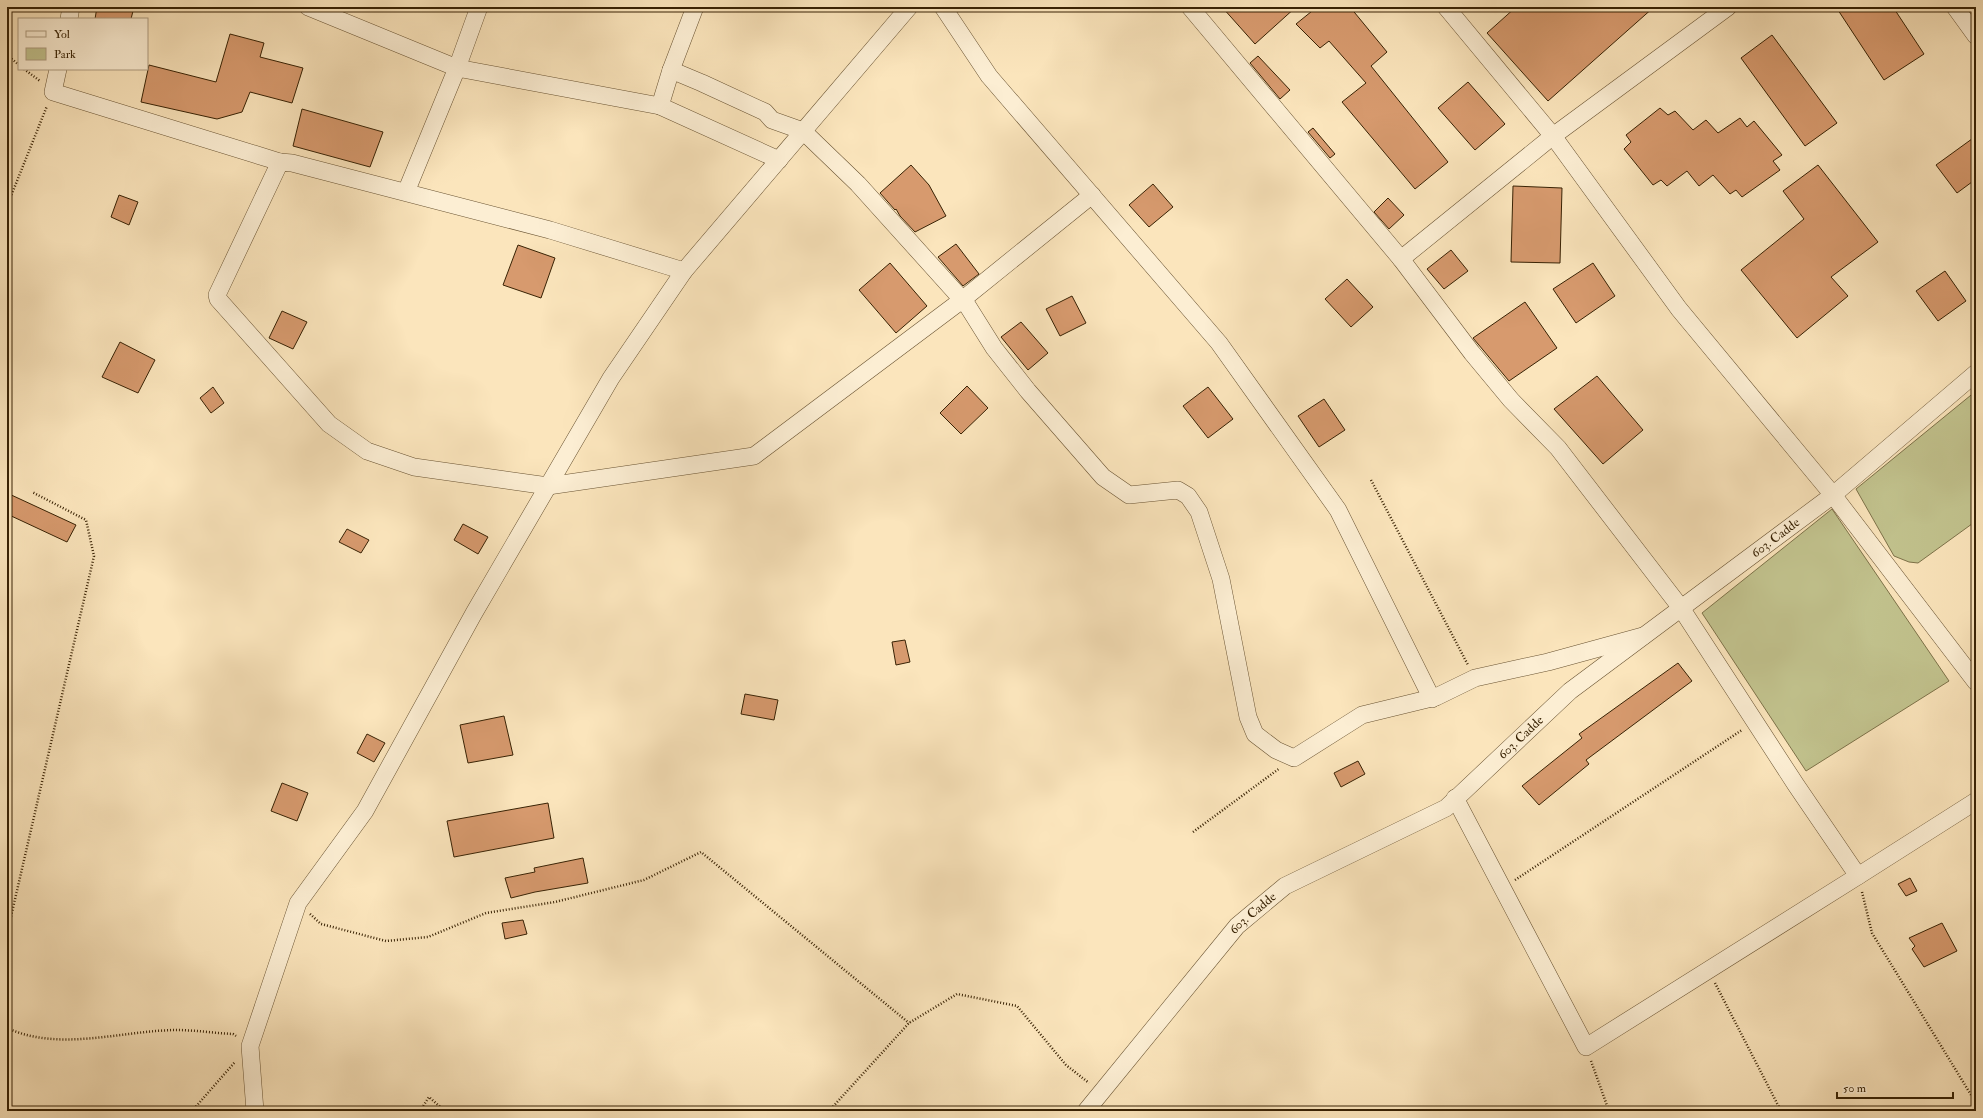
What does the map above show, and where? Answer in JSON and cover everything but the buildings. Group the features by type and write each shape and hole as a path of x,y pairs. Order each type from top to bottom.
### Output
{"street":[{"path":"69,18 71,7"},
{"path":"308,7 457,68 660,106 779,160"},
{"path":"406,192 457,68 479,7"},
{"path":"660,106 671,70 695,7"},
{"path":"255,1111 250,1046 298,903 366,811 474,614 610,378 684,271 909,7"},
{"path":"943,7 989,76 1219,343 1338,510 1432,698"},
{"path":"1190,7 1401,259 1472,354 1511,400 1558,448 1681,608 1754,722 1858,876"},
{"path":"1446,7 1553,136 1679,309 1833,495 1976,682"},
{"path":"1401,259 1553,136 1728,7"},
{"path":"1955,7 1976,36"},
{"path":"58,70 53,92 280,162 292,163 550,230 684,271"},
{"path":"671,70 765,112 772,120 803,131 858,184 962,300 994,348 1028,391 1103,477 1129,495 1178,490 1188,496 1199,512 1221,579 1248,717 1255,734 1276,750 1294,758 1362,715 1432,698 1474,678 1548,662 1643,636"},
{"path":"280,162 217,295 218,299 330,424 367,451 414,467 548,486 754,456 962,300 1092,195"},
{"name":"603. Cadde","path":"1086,1111 1236,926 1285,886 1446,808 1570,691 1833,495 1976,373"},
{"path":"1456,798 1586,1047 1976,801"}],"path":[{"path":"7,55 18,64"},
{"path":"7,206 53,92"},
{"path":"1371,480 1474,678"},
{"path":"7,934 94,556 86,520 32,492"},
{"path":"1503,888 1754,722"},
{"path":"1193,832 1294,758"},
{"path":"298,903 321,924 386,941 428,937 486,913 555,902 644,880 701,852 909,1023"},
{"path":"1858,876 1872,933 1976,1103"},
{"path":"1708,970 1781,1111"},
{"path":"829,1111 909,1023 957,994 1017,1006 1066,1065 1101,1093"},
{"path":"7,1028 20,1034 36,1038 74,1039 176,1030 233,1034 250,1046 192,1111"},
{"path":"1586,1047 1609,1111"},
{"path":"420,1111 429,1097 445,1111"}],"green space":[{"path":"1976,391 1976,521 1918,563 1909,562 1894,556 1856,489"},
{"path":"1832,509 1949,681 1806,771 1702,613"}]}
